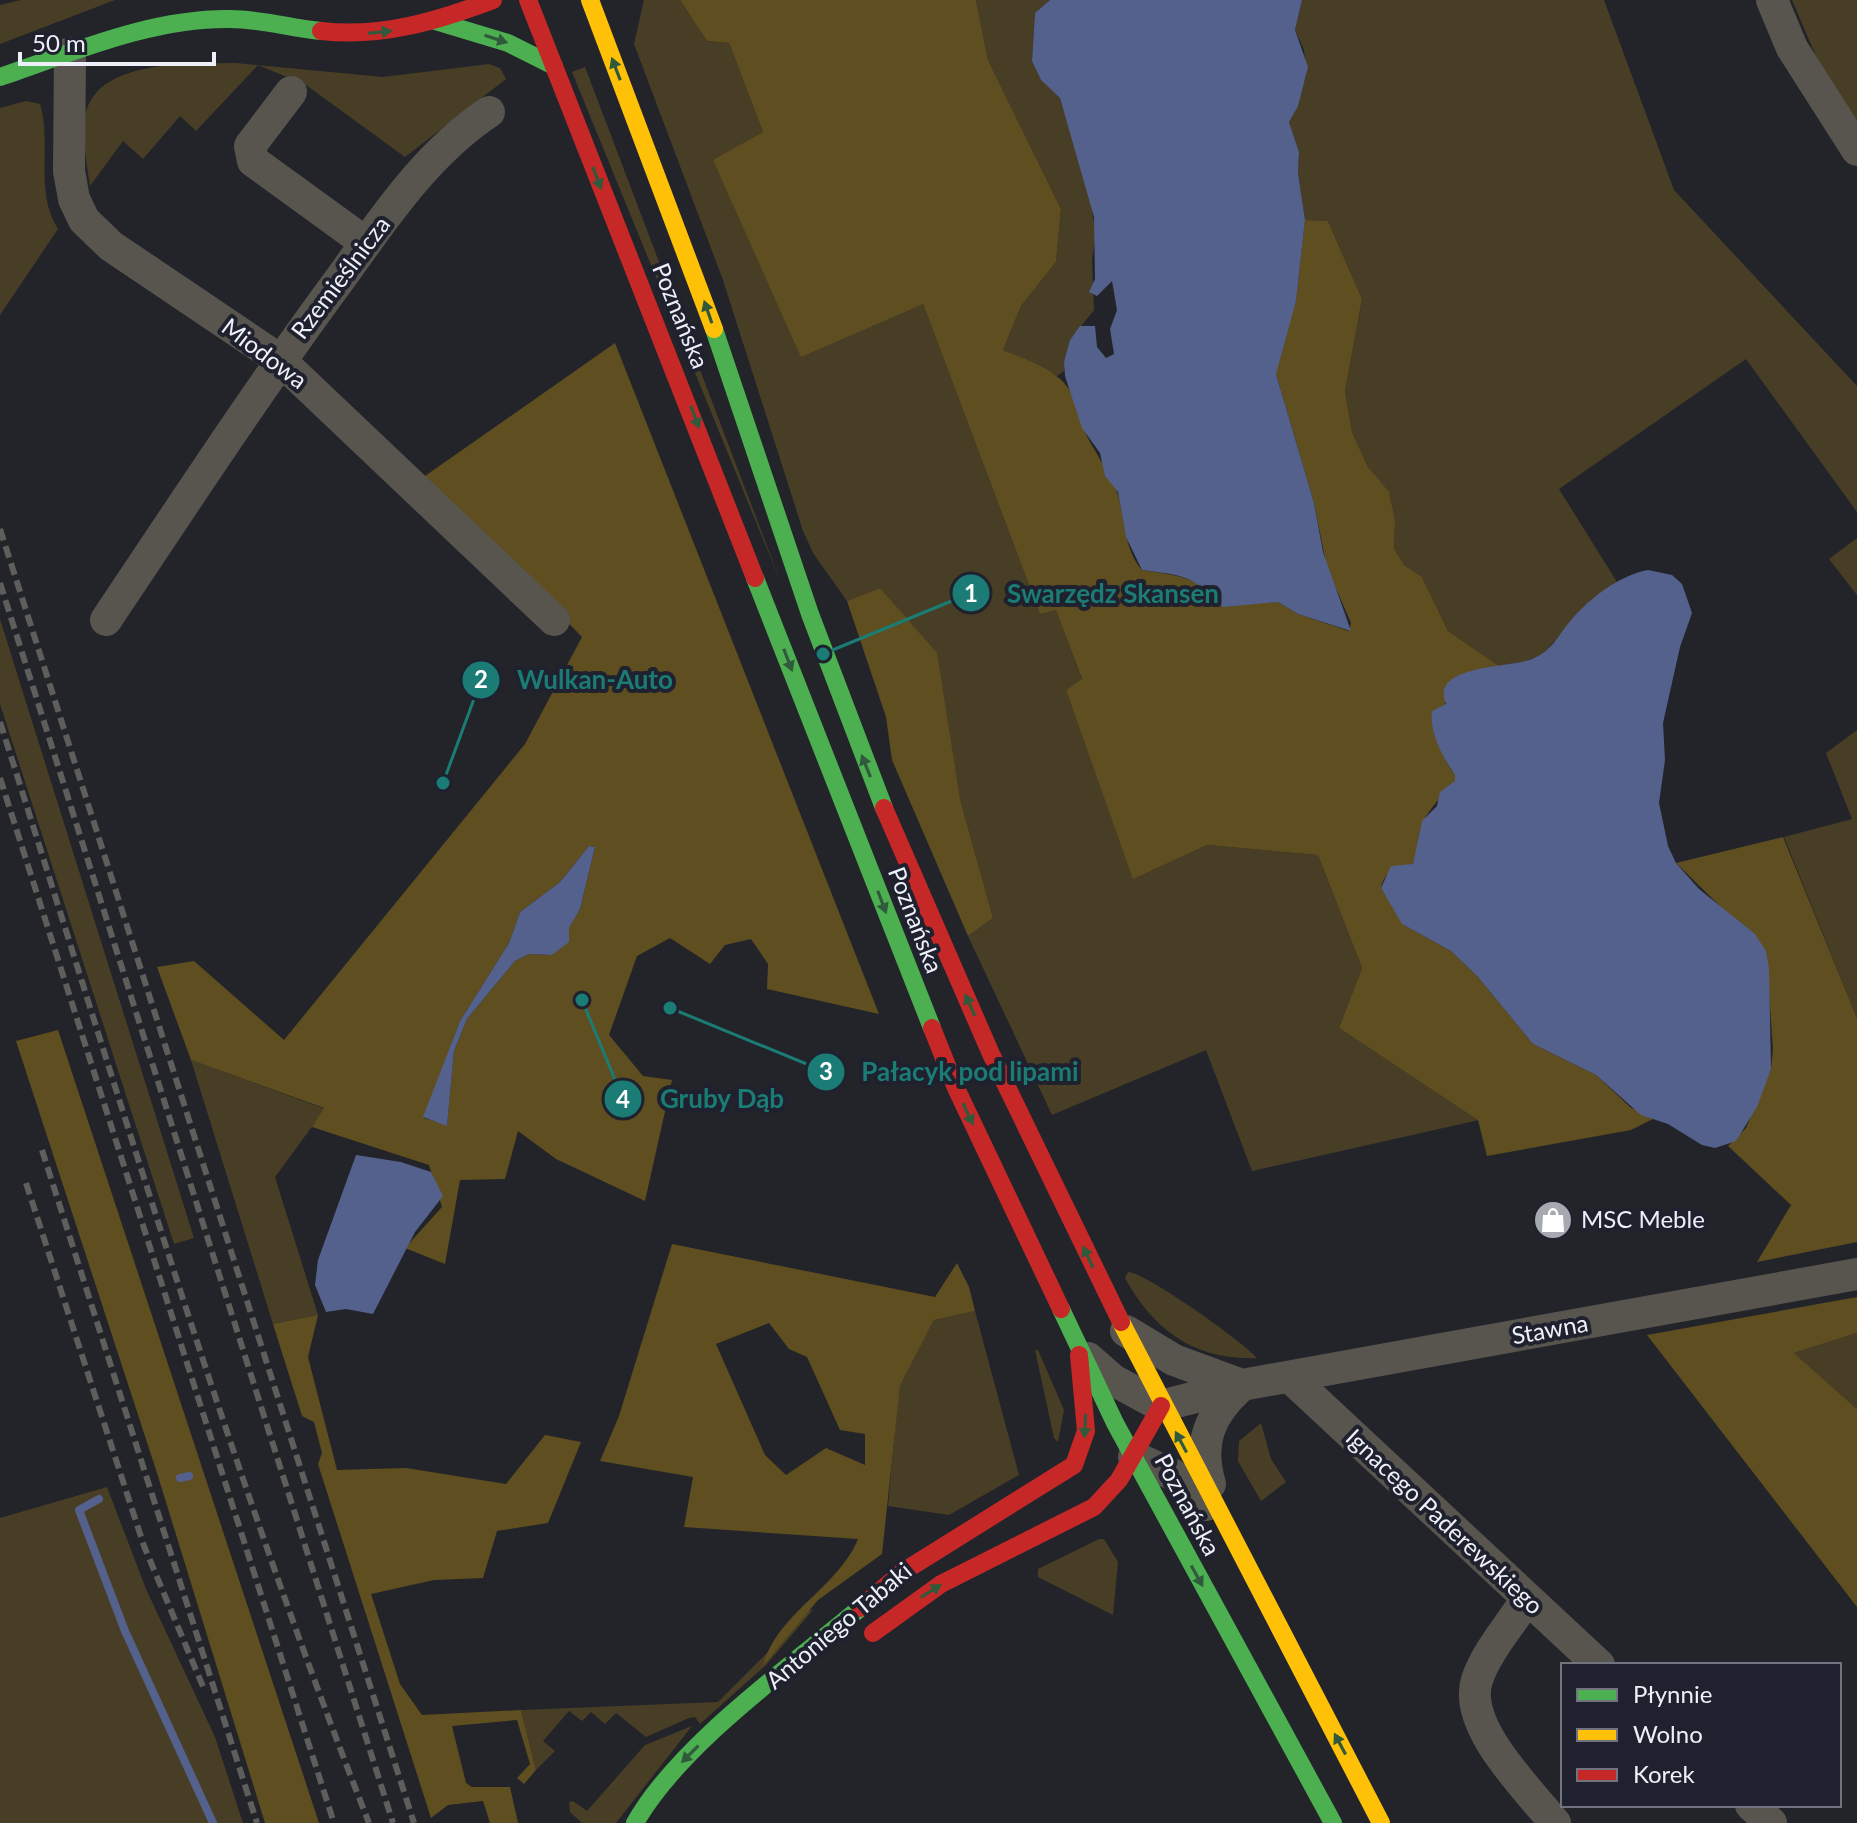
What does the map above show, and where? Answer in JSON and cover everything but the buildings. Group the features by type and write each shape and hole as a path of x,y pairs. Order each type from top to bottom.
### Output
{"main road":[{"path":"0,77 70,53 180,24 245,19 325,32 384,32 435,21 493,0"},
{"name":"Poznańska","path":"528,0 684,389 956,1088 1078,1349 1113,1457 1172,1528 1333,1823"},
{"name":"Poznańska","path":"590,0 709,313 785,550 876,791 1002,1076 1121,1327 1381,1823"},
{"path":"325,32 364,14"},
{"path":"435,21 508,43 554,66"},
{"path":"1074,1465 1086,1431 1078,1349"},
{"name":"Antoniego Tabaki","path":"636,1823 652,1793 697,1747 901,1573 1074,1465 1113,1457 1161,1406"},
{"name":"Antoniego Tabaki","path":"858,1645 941,1584 1094,1507 1119,1480 1113,1457"},
{"name":"Antoniego Tabaki","path":"1094,1507 1115,1508"},
{"path":"1150,1519 1172,1528"},
{"name":"Antoniego Tabaki","path":"636,1823 680,1795"}],"street":[{"path":"1772,0 1792,48 1857,150"},
{"name":"Miodowa","path":"70,53 69,171 74,199 84,220 111,246 280,360 554,620"},
{"path":"291,92 250,146 253,161 366,243"},
{"name":"Rzemieślnicza","path":"106,620 280,360 366,243 439,150 489,112"},
{"name":"Stawna","path":"1161,1406 1242,1385 1857,1274"},
{"name":"Stawna","path":"1121,1327 1174,1360 1242,1385"},
{"path":"1078,1349 1113,1380 1161,1406"},
{"name":"Ignacego Paderewskiego","path":"1291,1378 1597,1663"},
{"path":"1227,1528 1206,1469 1205,1440 1218,1408 1242,1385"},
{"path":"1113,1457 1172,1474 1227,1528"},
{"path":"1526,1600 1477,1679 1475,1703 1484,1733 1555,1823"},
{"path":"1753,1807 1771,1823"}],"shaded area":[{"path":"21,0 115,0 0,44 0,5"},
{"path":"644,0 680,0 707,41 729,43 763,132 713,161 923,304 1040,614 1056,609 1082,680 1066,690 1134,878 1207,845 1318,855 1362,968 1339,1028 1479,1120 1252,1171 1206,1050 1052,1115 968,936 993,918 960,799 880,588 847,601 813,553 803,531 723,280 634,44"},
{"path":"680,0 976,0 988,60 1061,209 1056,262 1021,306 1003,350 1042,367 1068,387 1085,431 1116,488 1128,544 1142,570 1186,578 1204,588 1220,604 1278,602 1298,614 1349,631 1351,623 1327,568 1314,503 1276,374 1296,300 1305,220 1328,221 1362,299 1345,391 1352,432 1368,467 1389,492 1395,520 1394,548 1404,565 1422,577 1448,631 1499,666 1471,671 1445,689 1445,706 1432,711 1439,744 1455,781 1423,821 1413,864 1389,873 1381,888 1404,925 1451,951 1478,977 1533,1044 1596,1075 1630,1107 1653,1119 1631,1130 1487,1156 1478,1120 1339,1028 1362,968 1318,855 1207,845 1133,879 1066,690 1082,679 1056,610 1040,614 923,304 801,357 713,160 763,132 729,43 707,41"},
{"path":"976,0 1050,0 1035,13 1032,61 1041,79 1060,98 1090,199 1096,234 1092,260 1094,310 1070,340 1064,371 1057,376 1003,350 1021,306 1056,262 1061,209 988,60"},
{"path":"1302,0 1604,0 1674,190 1857,386 1857,512 1746,359 1559,489 1617,582 1588,604 1542,655 1499,666 1448,631 1422,577 1404,565 1394,548 1395,520 1389,493 1368,467 1352,432 1345,391 1362,299 1328,221 1305,220 1298,173 1299,152 1289,122 1306,76 1304,50 1295,30"},
{"path":"1792,0 1857,0 1857,134 1824,75"},
{"path":"236,63 258,65 196,131 180,116 143,159 123,141 90,186 84,143 85,118 92,98 106,84 125,74 147,68"},
{"path":"489,64 500,68 506,79 405,157 306,85 258,65 383,77"},
{"path":"585,67 781,583 572,72"},
{"path":"26,101 40,104 47,199 58,229 0,315 0,108"},
{"path":"615,343 879,1014 767,989 768,964 751,939 725,945 710,964 670,938 637,956 609,1035 643,1076 672,1080 645,1201 556,1159 518,1131 505,1179 460,1180 445,1264 405,1248 442,1207 429,1165 312,1127 324,1108 191,1060 157,967 194,961 284,1040 525,744 582,637 425,476","holes":["589,846 595,847 580,909 552,955 529,954 515,961 467,1019 454,1051 447,1125 424,1118 460,1021 509,943 520,912 560,882"]},
{"path":"1857,538 1857,595 1829,559"},
{"path":"880,588 937,653 960,799 993,918 968,936 892,760 886,717 847,601"},
{"path":"0,619 194,1238 174,1244 0,704"},
{"path":"1857,730 1857,1018 1784,837 1852,819 1826,753"},
{"path":"1783,837 1857,1018 1857,1242 1757,1262 1791,1205 1728,1146 1746,1128 1771,1069 1773,1049 1766,951 1676,863"},
{"path":"58,1030 319,1823 265,1823 157,1473 16,1041"},
{"path":"191,1060 325,1109 275,1177 318,1315 273,1324"},
{"path":"672,1244 935,1297 957,1263 969,1287 975,1311 934,1320 900,1385 882,1554 818,1600 763,1666 770,1647 781,1631 837,1572 858,1539 684,1527 693,1477 600,1461 619,1416","holes":["769,1323 789,1349 807,1357 840,1430 865,1434 865,1465 826,1448 786,1475 765,1455 716,1344"]},
{"path":"1128,1272 1154,1283 1194,1309 1257,1358 1215,1354 1179,1339 1149,1313 1136,1296 1125,1278"},
{"path":"1857,1297 1857,1333 1794,1353 1857,1409 1857,1607 1647,1335"},
{"path":"975,1311 1019,1475 949,1515 888,1506 899,1385 934,1320"},
{"path":"318,1315 308,1357 337,1470 406,1468 506,1484 545,1435 581,1442 548,1523 497,1531 483,1578 434,1580 371,1594 400,1684 422,1715 521,1710 536,1770 524,1784 517,1778 530,1764 517,1720 452,1726 466,1783 472,1787 510,1787 518,1823 490,1823 483,1801 448,1805 431,1818 318,1464 322,1453 314,1422 302,1416 273,1324"},
{"path":"1857,1333 1857,1409 1794,1353"},
{"path":"1035,1350 1038,1350 1064,1410 1058,1442 1054,1438"},
{"path":"1261,1423 1271,1459 1286,1482 1261,1501 1238,1461 1239,1441"},
{"path":"107,1487 146,1589 215,1737 243,1823 0,1823 0,1518"},
{"path":"1104,1539 1118,1562 1113,1615 1038,1577 1038,1569"},
{"path":"813,1610 766,1665 700,1724 695,1717 689,1718 646,1737 616,1713 605,1724 591,1712 582,1721 569,1711 543,1741 555,1751 536,1770 521,1710 718,1702 766,1654 798,1611"},
{"path":"692,1726 616,1823 582,1823 570,1812 569,1802 573,1801 587,1811 645,1745"}],"water":[{"path":"1050,0 1302,0 1295,30 1308,67 1298,106 1289,122 1299,152 1298,173 1305,220 1296,301 1276,374 1314,503 1323,552 1351,631 1298,614 1278,602 1223,607 1187,579 1142,570 1126,537 1118,492 1105,476 1100,453 1082,428 1065,376 1064,362 1070,340 1080,326 1095,326 1097,347 1106,358 1114,354 1110,329 1117,310 1112,281 1097,296 1089,292 1095,279 1094,217 1060,98 1041,80 1032,61 1035,13"},
{"path":"1648,570 1672,575 1682,584 1692,613 1680,647 1663,723 1665,760 1659,803 1668,846 1676,863 1699,889 1755,934 1766,951 1769,969 1771,1069 1757,1107 1736,1141 1715,1148 1702,1145 1668,1124 1641,1115 1596,1075 1533,1044 1478,977 1451,951 1402,924 1381,888 1391,866 1413,864 1422,821 1437,806 1440,792 1455,781 1455,775 1438,744 1432,719 1432,711 1446,704 1444,691 1449,681 1475,670 1522,662 1544,653 1593,599 1625,578"},
{"path":"589,846 595,847 580,909 569,928 569,942 552,955 529,954 515,961 467,1019 454,1051 447,1126 423,1117 460,1021 509,943 520,912 560,882"},
{"path":"356,1155 401,1162 431,1172 443,1196 415,1232 373,1314 346,1309 326,1312 315,1285 318,1260"}],"waterway":[{"path":"180,1478 189,1476"},
{"path":"99,1499 79,1510 125,1631 213,1823"}],"railway":[{"path":"0,529 414,1823"},
{"path":"0,583 393,1823"},
{"path":"0,722 221,1414 317,1687 369,1823"},
{"path":"0,778 334,1823"},
{"path":"42,1150 257,1823"},
{"path":"26,1183 144,1546 204,1689"}],"traffic: fast":[{"path":"0,77 113,38 171,24 242,19 321,31"},
{"path":"435,21 508,43 554,66"},
{"path":"714,329 810,614 884,808"},
{"path":"755,578 932,1028"},
{"path":"1061,1309 1115,1423 1333,1823"},
{"path":"635,1823 654,1794 707,1736 860,1608"}],"traffic: slow":[{"path":"590,0 714,329"},
{"path":"1121,1322 1381,1823"}],"traffic: jam":[{"path":"321,31 387,30 451,15 493,0"},
{"path":"528,0 755,578"},
{"path":"884,808 991,1054 1121,1322"},
{"path":"932,1028 956,1088 1061,1309"},
{"path":"860,1608 901,1573 1074,1465 1086,1431 1079,1355"},
{"path":"873,1633 941,1584 1094,1507 1119,1480 1161,1406"}],"place":[{"name":"Swarzędz Skansen","path":"823,654"},
{"name":"Wulkan-Auto","path":"443,783"},
{"name":"Gruby Dąb","path":"582,1000"},
{"name":"Pałacyk pod lipami","path":"670,1008"},
{"name":"MSC Meble","path":"1553,1220"}]}
